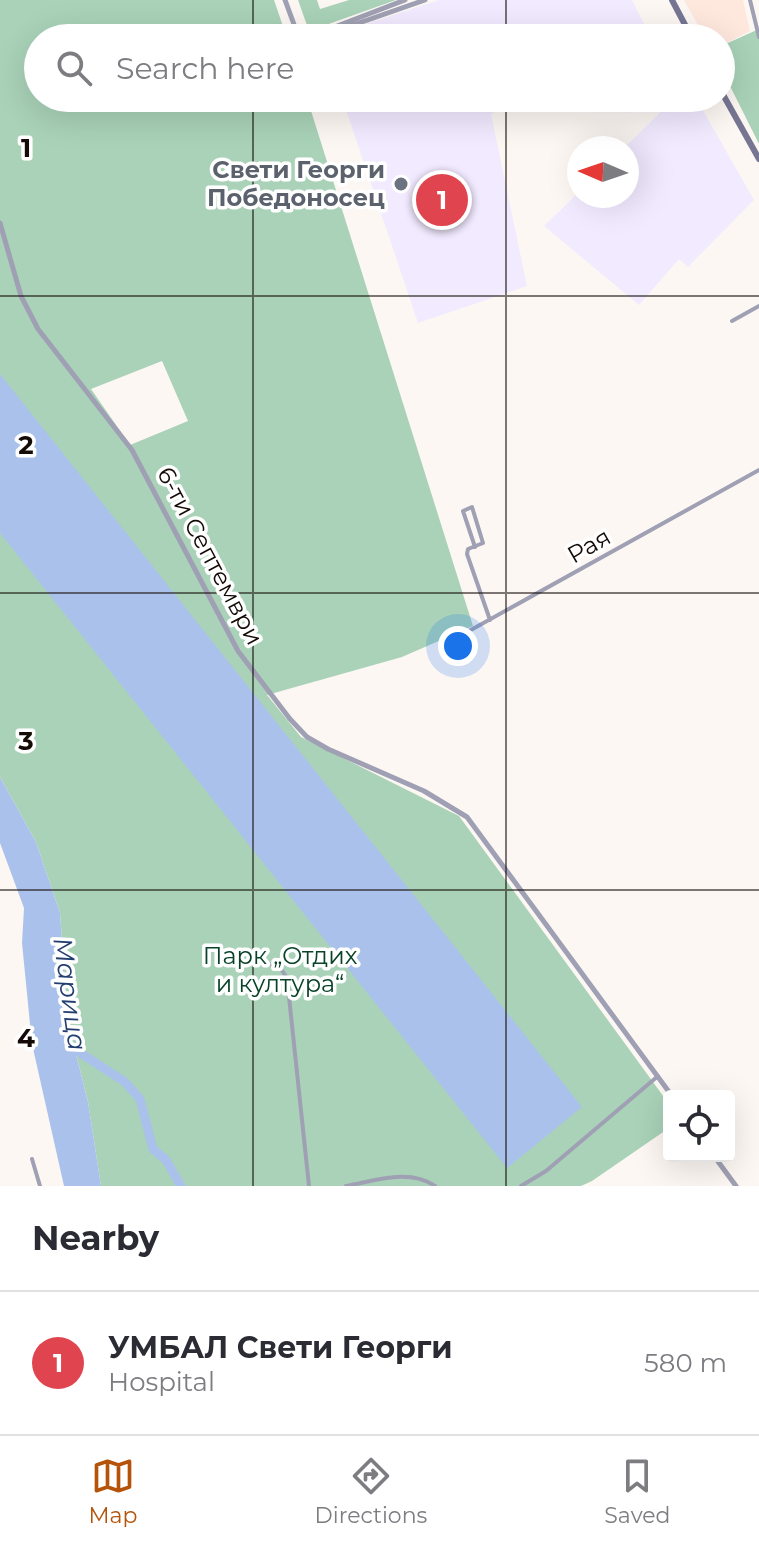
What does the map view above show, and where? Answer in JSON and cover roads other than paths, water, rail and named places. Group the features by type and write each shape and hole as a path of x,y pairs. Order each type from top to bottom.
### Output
{"main road":[{"path":"672,0 685,24"},
{"path":"733,112 759,159"}],"street":[{"path":"285,0 294,24"},
{"path":"343,24 405,0"},
{"path":"356,24 425,0"},
{"path":"750,0 759,37"},
{"name":"6-ти Септември","path":"0,223 21,296 36,326 132,450 238,651 290,719 307,737 328,749 424,791 467,817 668,1090"},
{"path":"732,321 759,306"},
{"name":"Рая","path":"446,656 451,641 759,470"},
{"path":"475,547 463,511 472,507 483,543 467,554 490,620"},
{"path":"264,963 279,966 287,978 309,1186"},
{"path":"521,1186 546,1171 658,1076"},
{"path":"32,1159 40,1186"},
{"path":"718,1162 736,1186"},
{"path":"346,1186 409,1176 420,1177 435,1186"}],"water":[{"path":"0,374 582,1107 507,1168 0,533"},
{"path":"0,777 36,842 60,913 68,1022 88,1102 101,1186 64,1186 32,1044 22,943 24,908 0,843"}],"waterway":[{"name":"Марица","path":"65,1043 125,1082 140,1099 153,1149 166,1160 181,1186"}],"place":[{"name":"Свети Георги Победоносец","path":"401,184"},
{"name":"УМБАЛ Свети Георги","path":"442,200"}],"park label":[{"name":"Парк „Отдих и култура“","path":"280,970"}]}
